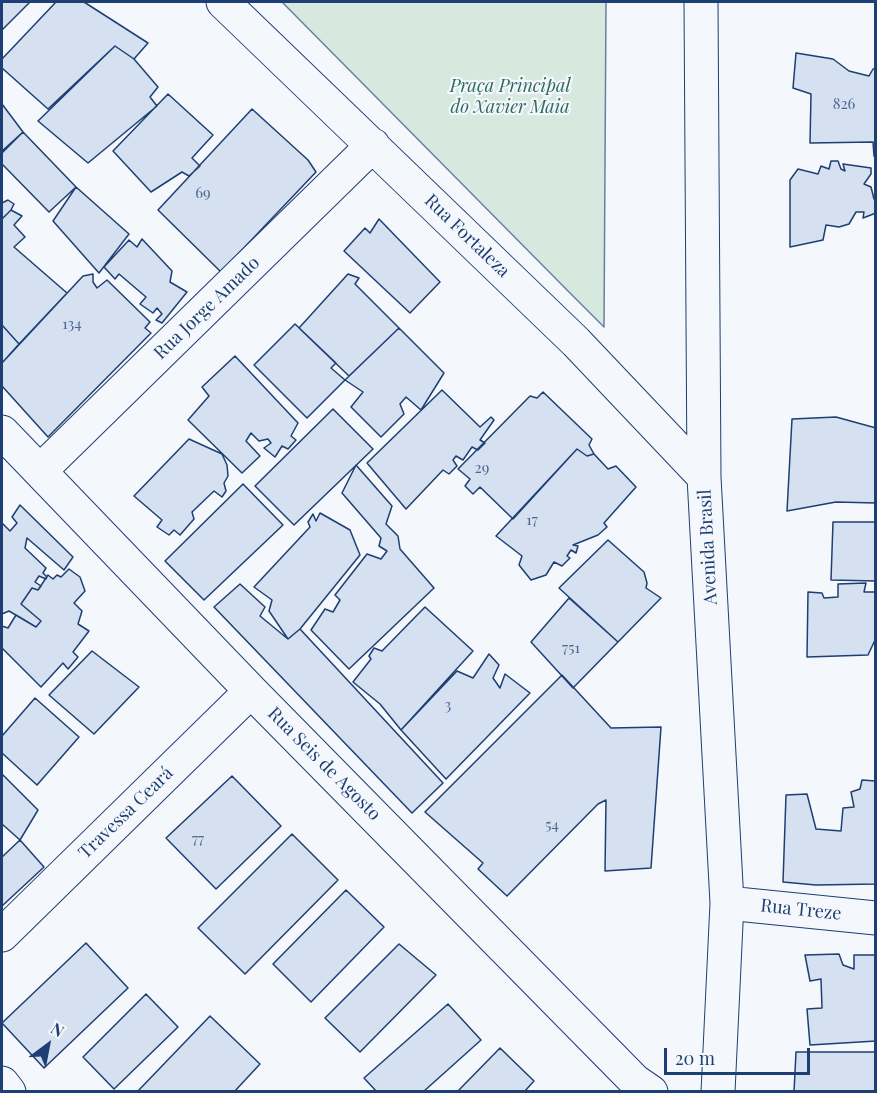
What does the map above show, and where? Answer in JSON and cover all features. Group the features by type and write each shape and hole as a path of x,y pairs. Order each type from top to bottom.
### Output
{"street":[{"name":"Rua Fortaleza","path":"223,2 576,342 704,477"},
{"name":"Avenida Brasil","path":"701,2 704,477 727,903 718,1092"},
{"name":"Rua Jorge Amado","path":"40,471 373,145"},
{"name":"Rua Seis de Agosto","path":"2,432 251,690 635,1081 651,1092"},
{"name":"Travessa Ceará","path":"2,934 251,690"},
{"name":"Rua Treze","path":"727,903 876,918"},
{"path":"2,1083 9,1092"}],"green space":[{"name":"Praça Principal do Xavier Maia","path":"282,2 606,2 604,327 568,291"}],"building":[{"path":"2,2 30,2 2,30"},
{"path":"56,2 84,2 148,43 134,59 115,46 48,109 2,68 2,59"},
{"path":"115,46 134,59 158,87 150,97 157,106 88,163 38,121"},
{"path":"796,53 833,59 849,71 869,76 873,69 876,69 876,154 874,156 873,142 810,143 811,94 793,88"},
{"path":"168,94 213,135 192,158 200,166 189,176 182,172 151,192 113,151"},
{"path":"2,104 23,132 2,151"},
{"path":"252,109 308,160 316,172 221,272 158,210"},
{"path":"23,132 76,187 49,212 2,166 2,153"},
{"path":"831,161 838,161 841,169 845,171 843,164 871,168 871,174 864,184 871,187 874,199 876,199 876,213 863,218 864,212 856,212 849,224 839,227 826,225 823,240 790,247 790,180 798,169 818,174 821,166 829,169"},
{"path":"76,187 129,234 99,273 53,221"},
{"path":"8,200 14,204 2,219 2,203"},
{"path":"11,210 22,216 14,225 25,237 14,247 67,293 19,344 2,325 2,219"},
{"path":"379,219 440,282 410,313 344,251 365,228 370,233"},
{"path":"142,239 172,271 170,282 187,292 162,323 156,320 162,314 157,308 153,313 140,304 146,297 119,274 115,279 104,267 129,240 137,247"},
{"path":"93,274 93,282 97,288 107,280 150,322 145,328 151,333 48,437 2,386 2,363 83,276"},
{"path":"348,274 359,278 355,284 399,328 349,376 299,328"},
{"path":"295,324 336,363 331,368 345,380 307,418 254,365"},
{"path":"2,325 19,344 2,363"},
{"path":"399,328 444,373 421,410 406,397 400,404 404,414 381,437 351,407 363,392 345,380"},
{"path":"235,356 298,423 291,436 296,440 288,449 282,446 275,457 264,448 271,443 268,439 259,441 251,433 246,441 260,456 242,473 188,420 209,396 202,387"},
{"path":"442,390 480,427 491,417 494,420 480,440 485,443 478,450 472,447 463,460 456,456 453,460 457,466 449,474 443,470 406,509 367,463"},
{"path":"543,392 592,439 589,445 594,454 587,456 577,449 513,519 480,487 473,494 465,486 470,479 458,469 530,396 537,398"},
{"path":"333,409 373,449 294,525 255,486"},
{"path":"836,417 876,428 876,503 836,502 787,511 792,419"},
{"path":"189,439 222,454 227,465 228,476 224,483 226,491 222,497 214,491 192,512 194,519 180,535 174,530 169,535 157,527 162,520 134,496"},
{"path":"577,449 587,456 594,454 608,469 616,466 636,487 604,523 607,527 598,535 573,545 578,546 576,553 571,550 567,556 570,558 562,566 554,562 546,575 531,580 519,565 522,556 496,536"},
{"path":"356,465 392,506 386,524 398,536 400,549 434,588 349,669 311,630 325,609 333,612 340,600 335,595 367,554 381,559 387,551 379,546 381,538 342,493"},
{"path":"243,484 283,525 204,600 165,561"},
{"path":"20,505 73,557 64,570 27,538 25,548 46,568 43,573 47,577 46,579 39,576 35,582 41,586 38,590 32,588 21,604 41,621 36,627 9,611 2,614 2,523 10,531 17,523 12,517"},
{"path":"320,513 350,530 360,555 300,629 288,639 269,611 272,600 254,587 310,527 308,522 313,514 316,521"},
{"path":"833,522 876,522 876,581 831,580"},
{"path":"608,540 644,572 646,588 661,598 618,642 559,588"},
{"path":"69,569 80,577 85,591 74,603 82,611 78,624 89,631 73,652 78,657 68,669 63,663 41,687 2,648 2,626 8,628 16,615 36,627 41,621 21,604 32,588 38,590 48,575 53,579 57,575 61,577"},
{"path":"866,583 864,592 876,592 876,638 868,655 807,657 808,592 822,593 824,598 838,597 838,584"},
{"path":"240,584 265,607 260,616 288,639 300,629 443,783 412,813 214,607"},
{"path":"569,598 618,642 573,688 531,642"},
{"path":"425,607 473,651 401,730 380,704 353,682 371,659 369,656 374,648 382,651"},
{"path":"92,651 139,687 94,734 49,695"},
{"path":"489,654 499,665 493,678 500,688 505,674 530,693 446,779 401,730 457,671 473,678"},
{"path":"562,675 611,728 661,727 651,868 605,871 606,800 598,804 507,896 478,869 483,863 425,812"},
{"path":"35,698 79,737 37,785 2,753 2,736"},
{"path":"2,774 38,810 20,840 2,824"},
{"path":"232,776 281,826 216,889 166,838"},
{"path":"862,780 876,781 876,884 816,885 783,882 786,795 807,794 816,829 841,831 843,808 854,807 851,792 860,789"},
{"path":"292,834 338,880 245,974 198,928"},
{"path":"20,840 44,867 2,906 2,857"},
{"path":"346,890 384,927 311,1002 273,964"},
{"path":"86,943 128,988 44,1068 2,1023"},
{"path":"399,944 436,975 360,1052 325,1018"},
{"path":"839,954 843,965 854,969 854,955 876,955 876,1041 810,1045 807,1009 822,1008 821,979 810,981 805,955"},
{"path":"146,994 178,1027 114,1089 83,1057"},
{"path":"448,1004 481,1040 423,1092 377,1092 364,1078"},
{"path":"210,1016 260,1064 234,1092 137,1092"},
{"path":"500,1048 534,1081 524,1092 457,1092"},
{"path":"796,1052 876,1052 876,1092 794,1092"}]}
